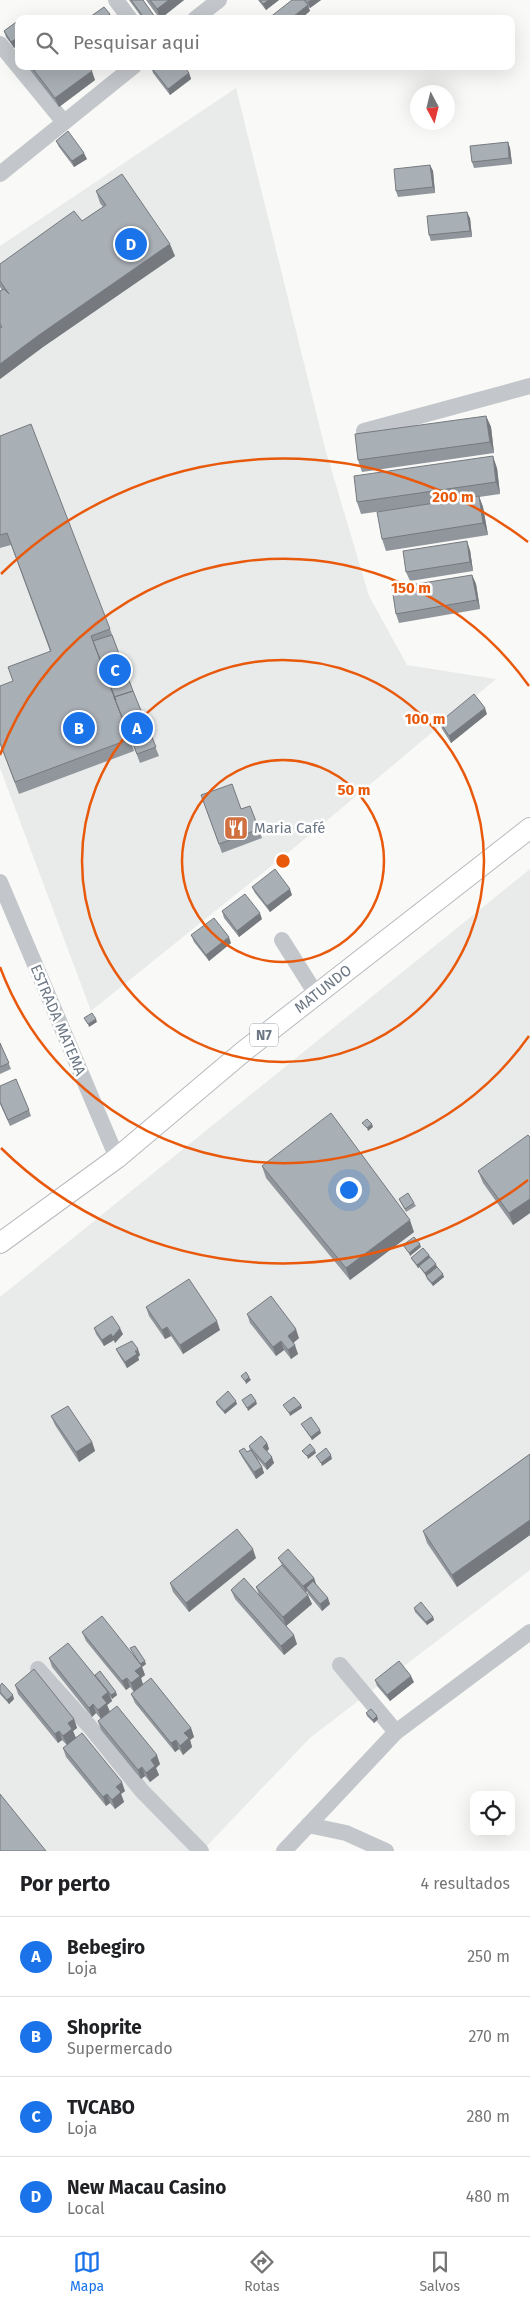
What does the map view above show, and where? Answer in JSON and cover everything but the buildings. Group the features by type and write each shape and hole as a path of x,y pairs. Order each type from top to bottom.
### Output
{"main road":[{"name":"MATUNDO","path":"0,1243 117,1158 244,1051 530,828"}],"street":[{"path":"116,0 127,15"},
{"path":"200,15 219,0"},
{"path":"0,44 15,62"},
{"path":"21,70 63,121"},
{"path":"0,174 63,121 129,70"},
{"path":"364,431 530,386"},
{"name":"ESTRADA MATEMA","path":"0,882 117,1158"},
{"path":"282,940 316,994"},
{"path":"284,1851 396,1732 530,1632"},
{"path":"340,1665 396,1732"},
{"path":"38,1669 91,1728 142,1792 201,1851"},
{"path":"308,1825 346,1833 386,1851"}],"shaded area":[{"path":"236,88 325,448 369,596 407,665 496,679 300,843 91,1011 0,768 0,246"},
{"path":"530,869 530,1570 311,1737 202,1851 0,1851 0,1297"}],"place":[{"name":"New Macau Casino","path":"131,244"},
{"name":"TVCABO","path":"115,670"},
{"name":"Shoprite","path":"79,728"},
{"name":"Bebegiro","path":"137,728"},
{"name":"Maria Café","path":"236,828"}]}
